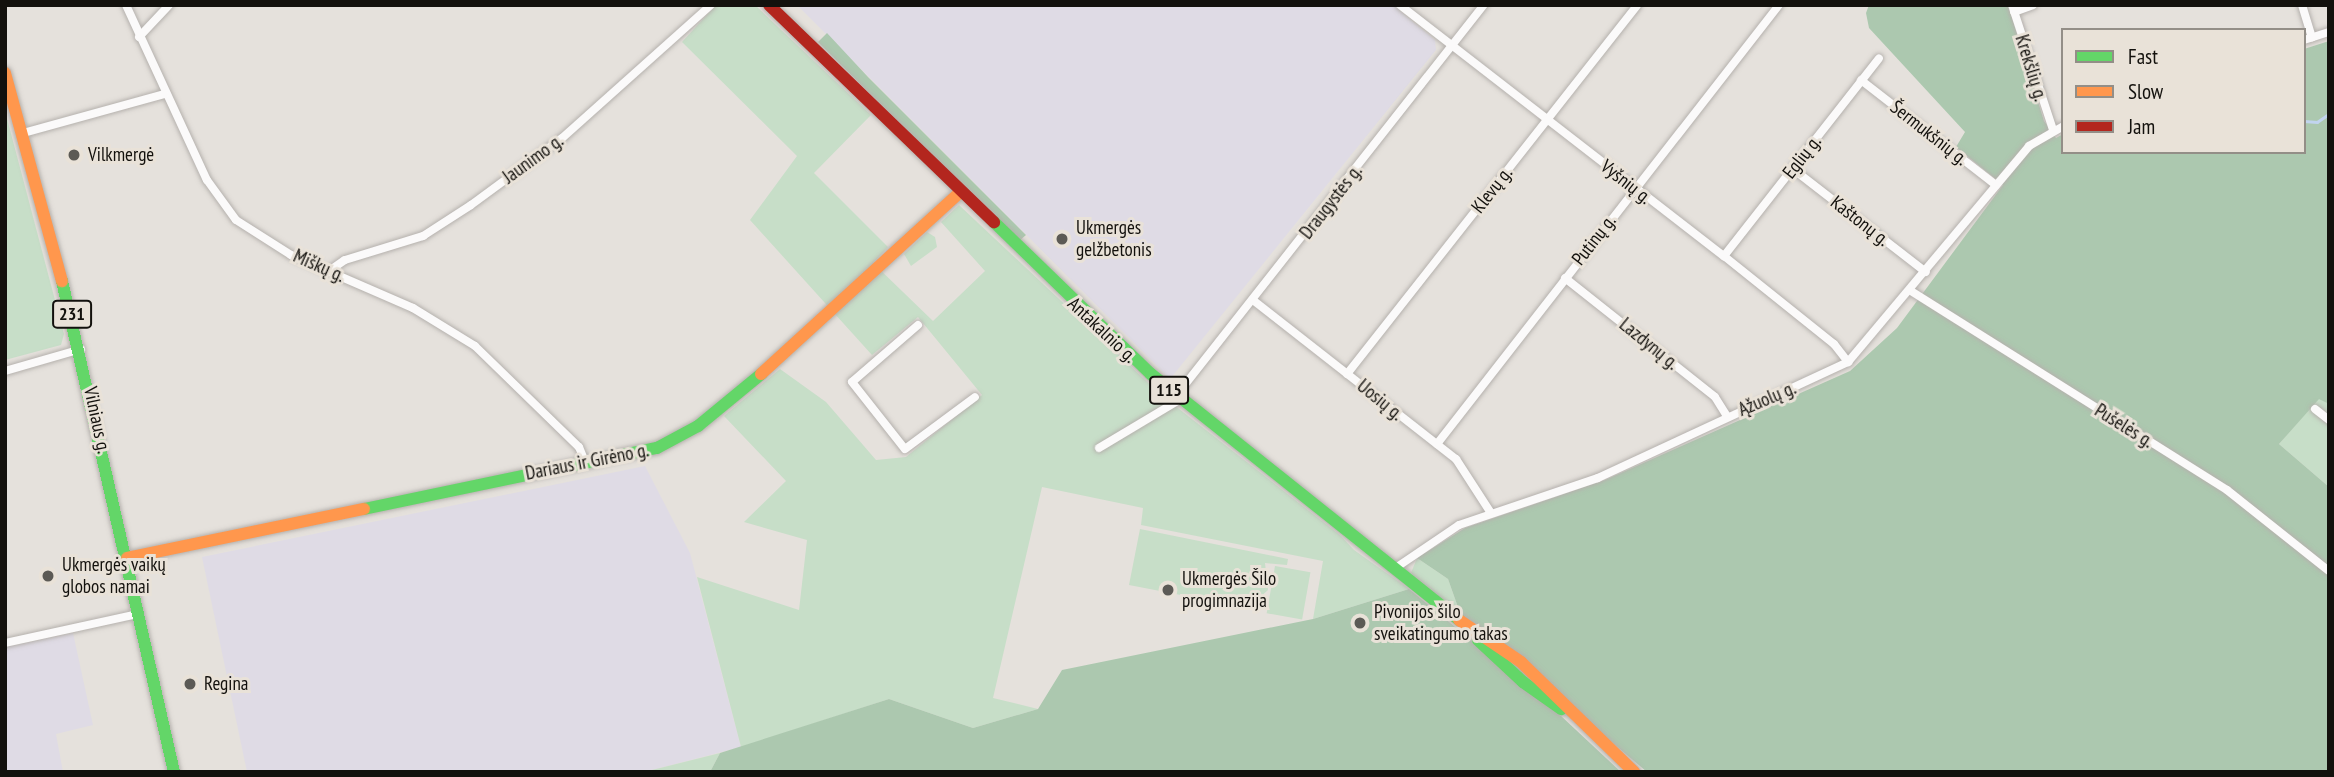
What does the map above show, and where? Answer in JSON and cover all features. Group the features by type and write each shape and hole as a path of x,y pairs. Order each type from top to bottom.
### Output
{"main road":[{"name":"Antakalnio g.","path":"769,5 960,192 1178,398 1462,624 1521,662 1576,719 1634,772"},
{"name":"Vilniaus g.","path":"5,72 81,349 174,772"},
{"name":"Dariaus ir Girėno g.","path":"127,558 585,462 645,453 715,414 960,192"}],"street":[{"name":"Miškų g.","path":"126,5 165,94 214,194 236,220 271,243 434,318 475,346 579,447 585,462"},
{"path":"139,37 169,5"},
{"name":"Jaunimo g.","path":"328,271 345,260 423,236 471,205 571,131 711,5"},
{"name":"Vyšnių g.","path":"1400,5 1724,256 1834,344 1848,362"},
{"name":"Draugystės g.","path":"1178,398 1484,5"},
{"name":"Klevų g.","path":"1347,373 1637,5"},
{"name":"Putinų g.","path":"1437,444 1779,5"},
{"path":"2013,9 2033,5"},
{"path":"2302,5 2308,39 2329,32"},
{"name":"Krekšlių g.","path":"2013,9 2053,130"},
{"name":"Eglių g.","path":"1724,256 1879,58"},
{"name":"Šermukšnių g.","path":"1861,80 1996,185"},
{"path":"23,133 165,94"},
{"name":"Ąžuolų g.","path":"1394,569 1446,532 1491,513 1598,478 1848,362 1911,291 2029,146 2061,127"},
{"name":"Kaštonų g.","path":"1793,169 1926,272"},
{"name":"Lazdynų g.","path":"1565,278 1715,397 1727,416"},
{"name":"Pušelės g.","path":"1911,291 2227,491 2329,571"},
{"name":"Uosių g.","path":"1253,300 1437,444 1466,470 1491,513"},
{"path":"918,325 852,382 905,450 975,397"},
{"path":"5,371 81,349"},
{"path":"1099,448 1178,398"},
{"path":"2315,409 2329,420"},
{"path":"5,643 138,614"}],"shaded area":[{"path":"797,5 1393,5 1435,40 1436,50 1170,379"},
{"path":"645,466 690,553 741,747 644,772 247,772 202,557"},
{"path":"73,633 93,725 56,734 63,772 5,772 5,647"}],"green space":[{"path":"716,5 755,5 871,115 814,173 888,247 873,263 933,321 985,271 941,222 959,205 1160,394 1341,536 1354,550 1409,589 1313,619 1323,561 1141,525 1143,508 1042,487 993,698 1038,709 973,728 889,699 741,747 697,577 799,610 807,540 744,522 786,481 724,416 780,369 826,402 876,460 906,457 982,395 918,317 872,355 750,220 797,156 682,42"},
{"path":"1869,5 2008,5 2044,121 2056,138 2061,135 2061,154 2306,154 2306,48 2329,41 2329,404 2319,399 2279,444 2329,487 2329,772 1647,772 1460,613 1448,579 1417,558 1465,528 1605,480 1850,371 1897,328 2003,185 1956,147 1965,132 1869,28 1866,13"},
{"path":"827,33 1026,235 1019,241 818,42"},
{"path":"5,111 64,334 61,345 5,360"},
{"path":"927,232 935,237 937,247 911,266 904,254"},
{"path":"2319,398 2329,404 2329,487 2279,444"},
{"path":"1140,529 1288,559 1287,565 1265,563 1268,590 1248,608 1129,585"},
{"path":"1417,558 1448,579 1460,613 1411,573"},
{"path":"1275,566 1310,572 1302,620 1267,613"},
{"path":"1409,589 1545,701 1621,772 710,772 720,753 889,699 973,728 1038,709 1062,670 1313,619"},
{"path":"720,753 710,772 644,772"}],"waterway":[{"path":"2306,121 2317,122 2329,114"}],"traffic: fast":[{"path":"994,222 1151,374 1459,620"},
{"path":"62,281 174,772"},
{"path":"364,509 657,448 698,426 761,374"},
{"path":"1478,640 1523,682 1561,709"}],"traffic: slow":[{"path":"5,73 62,281"},
{"path":"761,374 960,192"},
{"path":"127,558 364,509"},
{"path":"1459,620 1521,662 1634,772"}],"traffic: jam":[{"path":"769,5 994,222"}],"place":[{"name":"Vilkmergė","path":"74,155"},
{"name":"Ukmergės gelžbetonis","path":"1062,239"},
{"name":"Ukmergės vaikų globos namai","path":"48,576"},
{"name":"Ukmergės Šilo progimnazija","path":"1168,590"},
{"name":"Pivonijos šilo sveikatingumo takas","path":"1360,623"},
{"name":"Regina","path":"190,684"}]}
